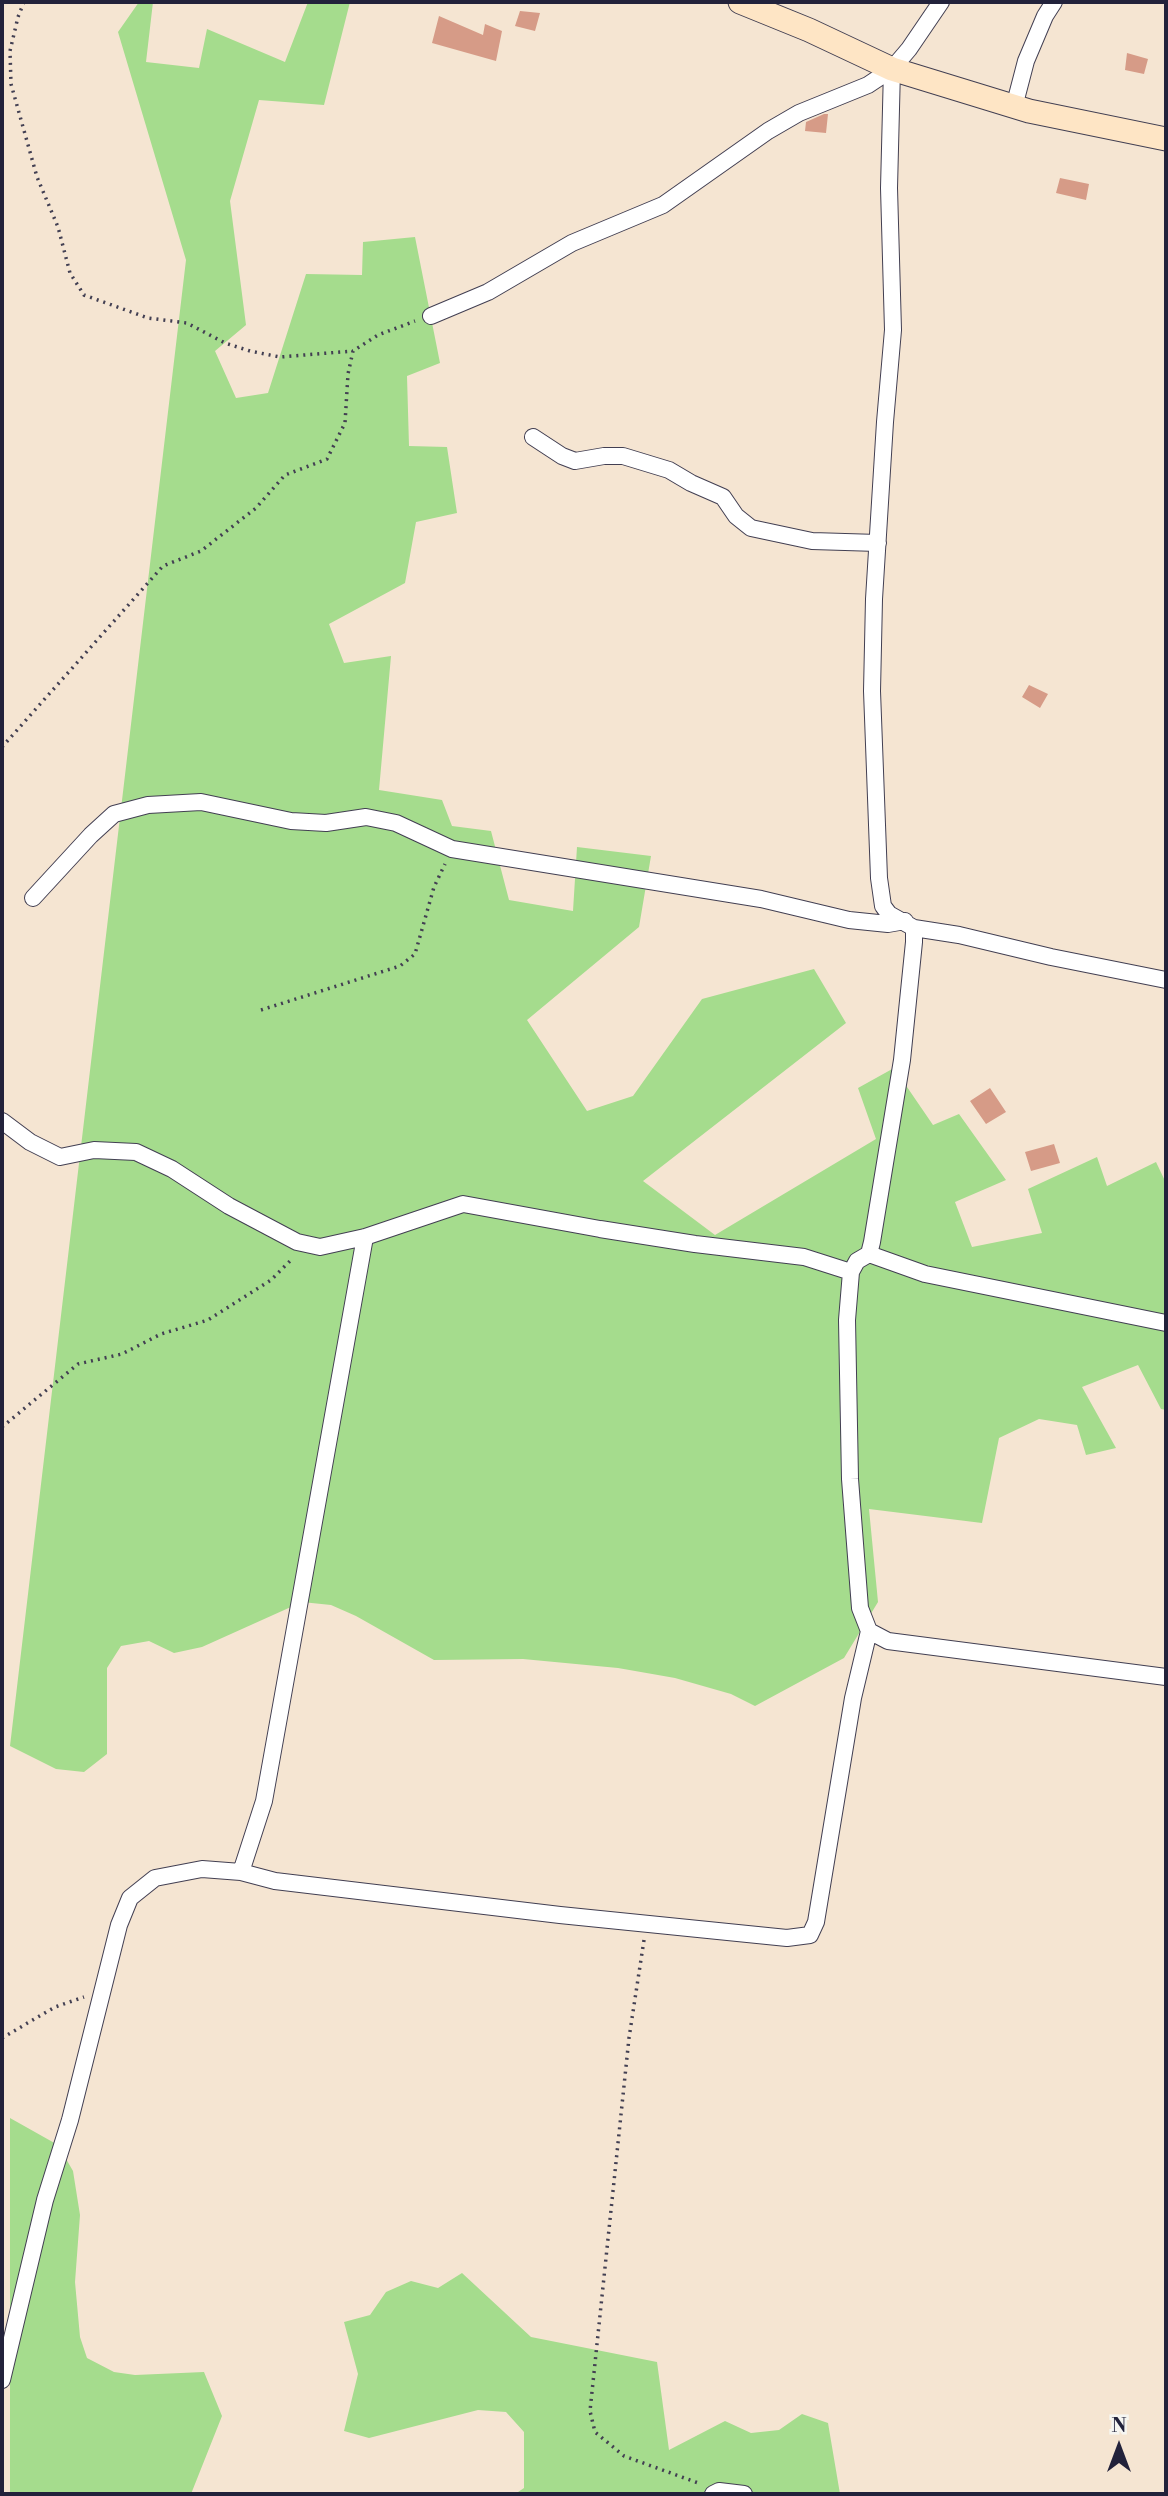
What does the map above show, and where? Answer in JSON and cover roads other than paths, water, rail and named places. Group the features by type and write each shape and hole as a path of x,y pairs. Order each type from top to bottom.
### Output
{"street":[{"path":"740,2 809,30 892,69 1014,107 1166,139"},
{"path":"431,316 488,292 572,243 663,205 768,131 799,113 868,85 892,69 941,2"},
{"path":"1014,107 1026,61 1045,16 1054,2"},
{"path":"892,69 889,188 893,330 878,544 872,691 879,878 883,906 889,914 909,924"},
{"path":"533,437 562,456 575,461 623,456 669,470 723,498 751,528 812,541 878,544"},
{"path":"33,898 114,814 148,805 201,802 303,822 326,823 366,817 396,823 452,849 610,876 714,890 849,920 909,924 1166,980"},
{"path":"869,1254 902,1060 909,924"},
{"path":"2,1121 30,1142 60,1157 94,1150 136,1152 172,1169 229,1206 297,1242 320,1247 365,1237 463,1204 695,1244 804,1257 851,1272"},
{"path":"241,1872 264,1801 365,1237"},
{"path":"2,2380 45,2200 70,2120 119,1925 130,1898 155,1878 202,1869 241,1872 275,1881 647,1924 787,1938 810,1935 816,1922 853,1698 869,1631 860,1608 850,1479 847,1320 851,1272 857,1261 869,1254 925,1274 1166,1323"},
{"path":"869,1631 888,1640 1166,1677"},
{"path":"716,2493 744,2494"}]}
